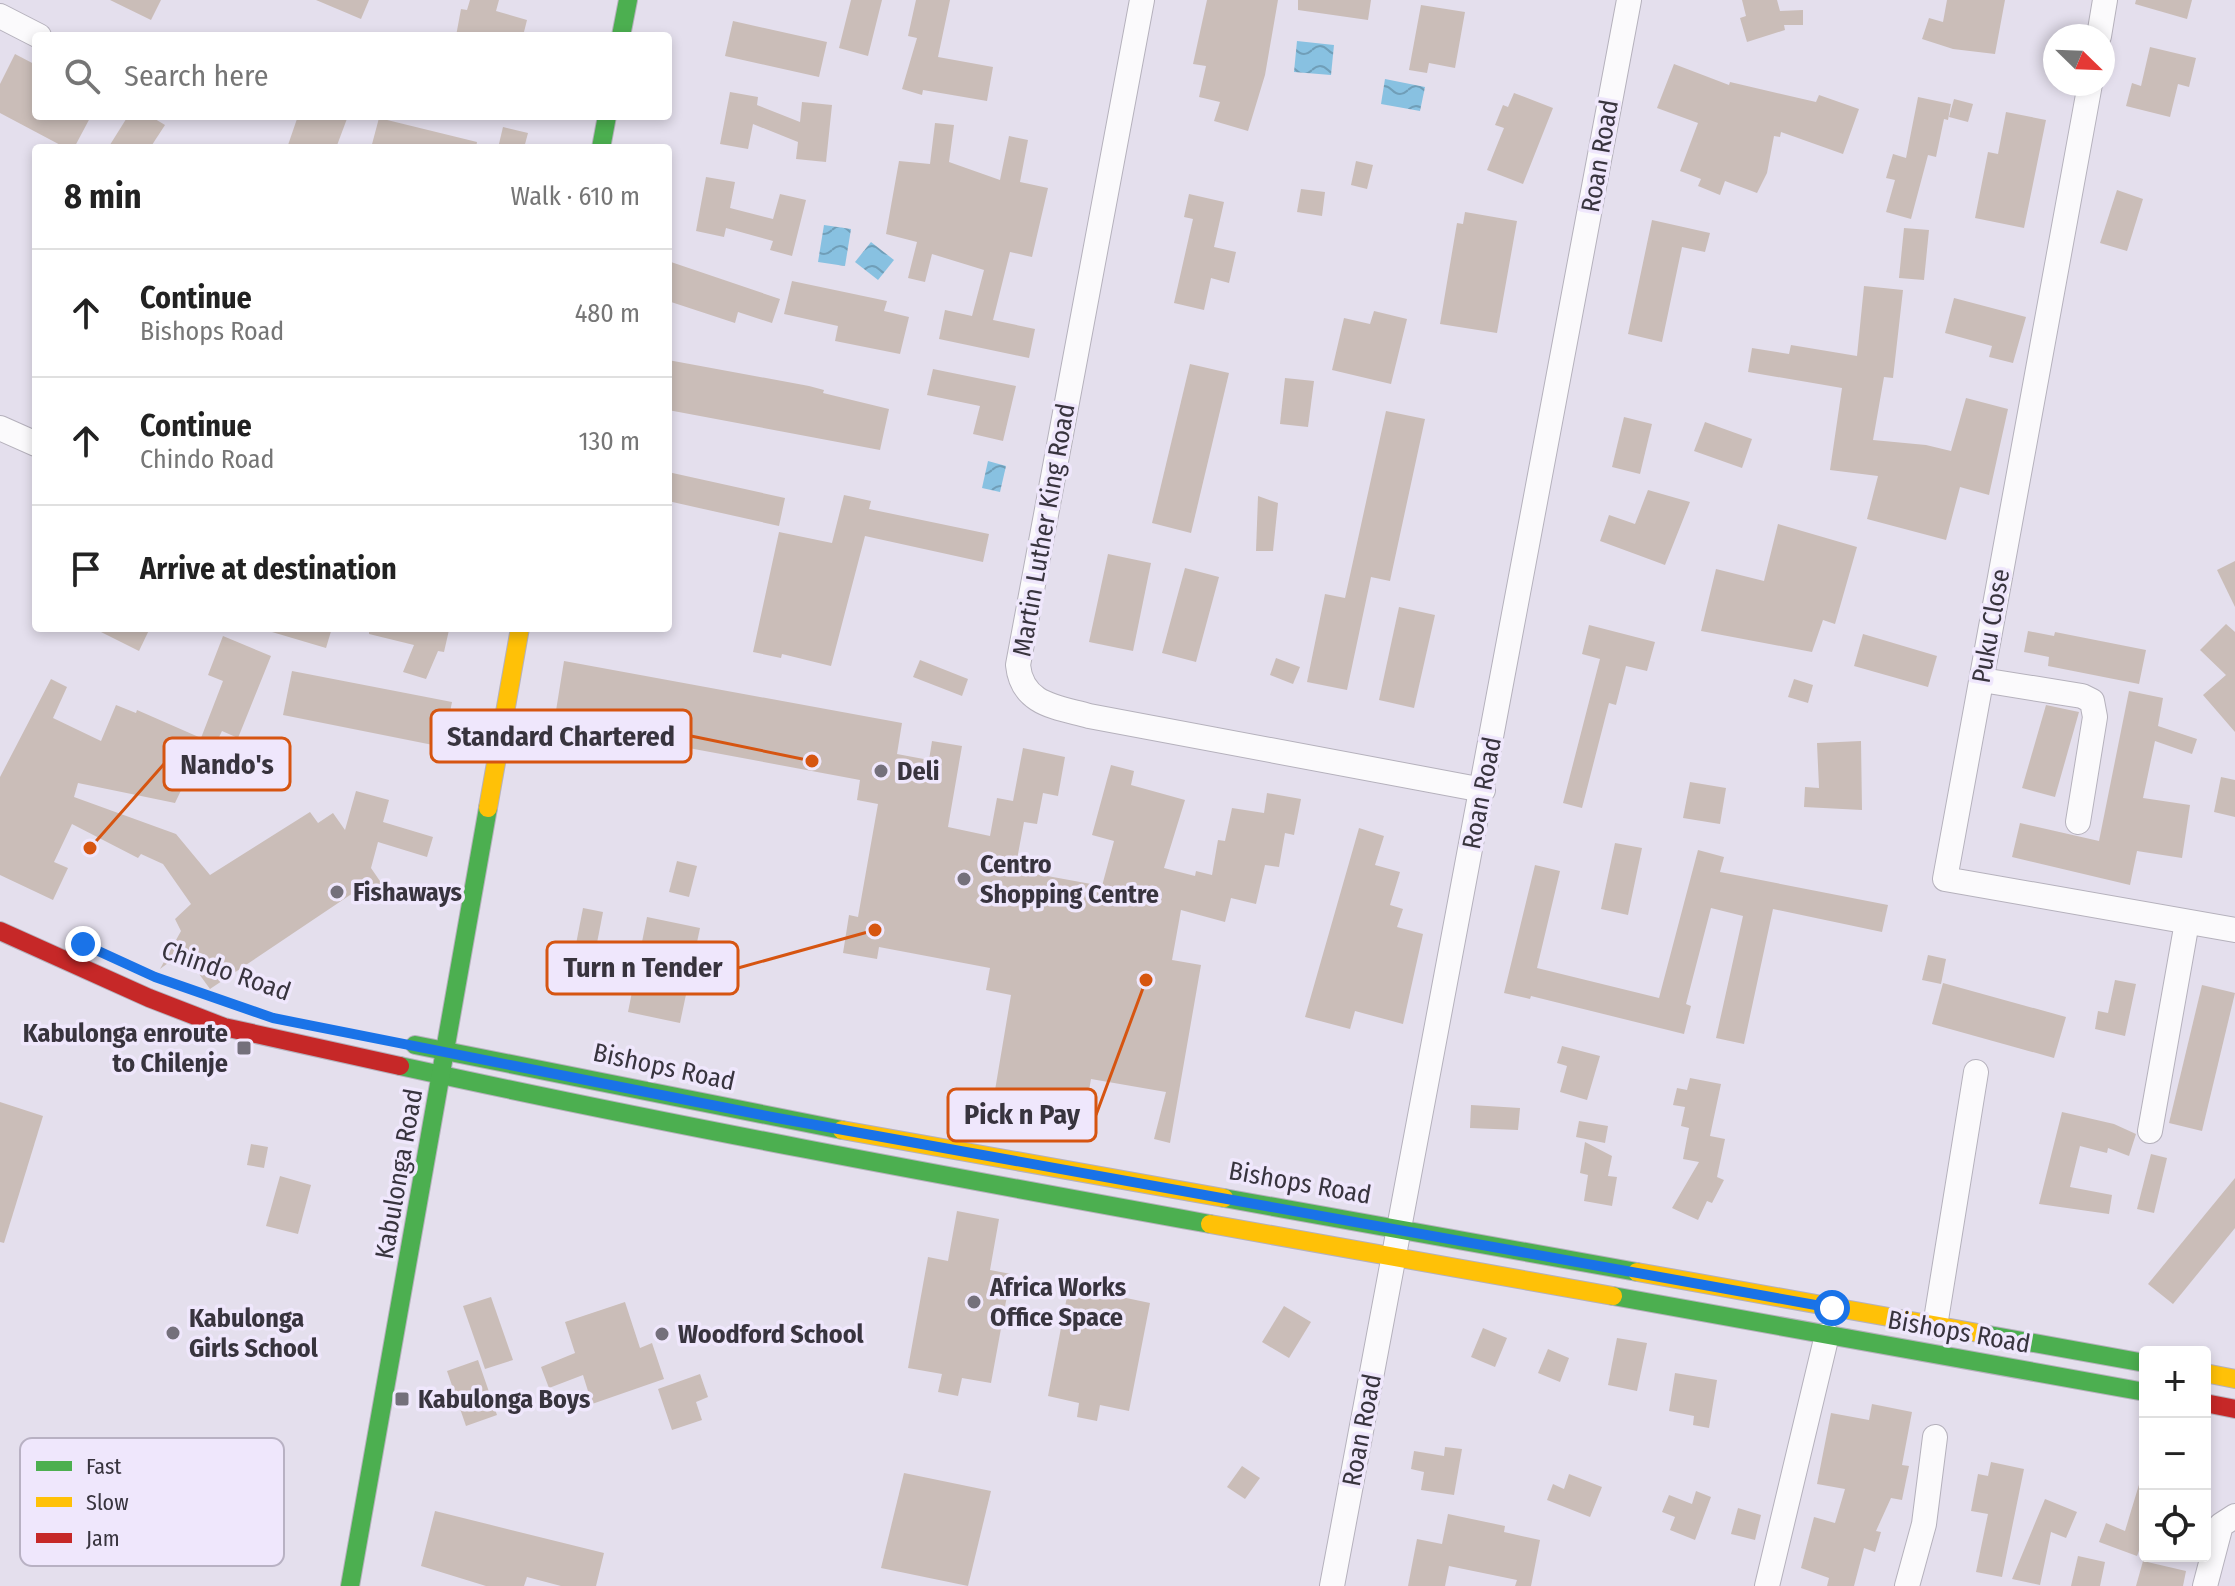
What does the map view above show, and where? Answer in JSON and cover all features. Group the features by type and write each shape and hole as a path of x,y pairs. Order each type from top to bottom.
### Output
{"main road":[{"path":"622,32 628,0"},
{"path":"602,144 606,120"},
{"name":"Kabulonga Road","path":"350,1586 519,632"},
{"name":"Chindo Road","path":"0,931 224,1027 443,1074"},
{"path":"389,1040 447,1051"},
{"name":"Bishops Road","path":"447,1051 777,1118 2139,1362"},
{"name":"Bishops Road","path":"443,1074 661,1122 911,1170 2139,1391"},
{"path":"2211,1374 2235,1379"},
{"path":"2211,1404 2235,1409"}],"street":[{"name":"Martin Luther King Road","path":"1142,0 1018,665 1020,680 1039,702 1089,716 1483,790"},
{"name":"Roan Road","path":"1332,1586 1402,1228 1629,0"},
{"path":"2101,24 2105,0"},
{"path":"0,16 32,32"},
{"name":"Puku Close","path":"2088,96 1945,879 2235,930"},
{"path":"0,428 32,442"},
{"path":"1982,680 2082,696 2092,701 2095,717 2078,822"},
{"path":"2150,1131 2187,922"},
{"path":"1935,1326 1976,1072"},
{"path":"1767,1586 1827,1335"},
{"path":"1907,1586 1924,1524 1935,1437"},
{"path":"2205,1586 2221,1525 2235,1516"}],"water":[{"path":"1297,41 1334,45 1331,75 1294,72"},
{"path":"1385,79 1425,87 1420,111 1381,104"},
{"path":"824,225 851,229 845,266 818,262"},
{"path":"871,242 894,260 878,280 855,262"},
{"path":"988,461 1006,466 1000,492 982,488"}],"building":[{"path":"110,0 161,0 151,20"},
{"path":"316,0 369,0 361,19"},
{"path":"470,0 499,0 496,11 527,20 524,32 457,32 461,9 467,10"},
{"path":"851,0 882,0 868,56 839,48"},
{"path":"916,0 950,0 938,57 993,67 987,101 923,90 922,95 902,89 917,38 908,36"},
{"path":"1207,0 1278,0 1265,75 1248,131 1214,121 1220,102 1199,97 1206,66 1193,64"},
{"path":"1298,0 1371,0 1368,20 1298,10"},
{"path":"1742,0 1777,0 1780,11 1803,10 1803,25 1784,25 1785,30 1747,42 1740,18 1746,16"},
{"path":"1947,0 2005,0 1995,54 1953,49 1922,39 1929,18 1943,22"},
{"path":"2136,0 2192,0 2187,19 2135,4"},
{"path":"1421,5 1465,12 1455,68 1429,63 1427,73 1409,70"},
{"path":"733,21 827,42 819,77 725,56"},
{"path":"2150,47 2196,58 2189,87 2178,84 2170,117 2126,106 2132,83 2141,86"},
{"path":"15,54 32,63 32,120 89,120 76,144 58,144 0,113 0,84"},
{"path":"1674,64 1729,85 1730,82 1816,102 1819,95 1859,109 1843,154 1781,132 1780,137 1774,136 1767,173 1757,193 1725,181 1720,195 1698,186 1701,179 1680,171 1698,123 1657,108"},
{"path":"730,92 758,97 757,105 800,122 802,102 832,105 826,162 796,159 798,142 753,124 748,149 720,144"},
{"path":"1514,93 1553,108 1523,184 1487,170 1504,128 1495,125 1503,105 1508,107"},
{"path":"1918,97 1951,104 1948,120 1944,119 1936,157 1928,155 1911,219 1886,212 1895,180 1886,178 1893,154 1906,158"},
{"path":"1954,99 1973,104 1968,122 1949,117"},
{"path":"2006,112 2046,120 2024,228 1975,218 1988,152 1998,154"},
{"path":"126,120 157,120 165,125 153,144 110,144"},
{"path":"297,120 346,120 338,144 288,144"},
{"path":"378,120 477,142 477,144 372,144"},
{"path":"935,123 954,125 949,162 1000,180 1009,136 1028,140 1020,182 1048,188 1032,257 1010,252 993,320 1035,329 1029,358 939,339 945,310 972,316 984,270 932,254 925,282 908,278 917,242 886,234 899,161 930,164"},
{"path":"503,127 528,133 525,144 499,144"},
{"path":"1356,161 1373,165 1367,189 1351,185"},
{"path":"706,177 735,182 730,208 773,219 780,194 806,200 792,256 770,250 773,241 726,228 724,237 696,231"},
{"path":"1301,189 1325,192 1322,216 1297,212"},
{"path":"2117,190 2143,199 2127,251 2100,243"},
{"path":"1189,194 1224,202 1214,247 1236,252 1229,283 1211,278 1204,310 1174,303 1193,219 1184,217"},
{"path":"1465,212 1517,221 1497,333 1440,324 1457,223 1463,224"},
{"path":"1652,220 1710,233 1705,252 1682,247 1662,342 1628,334"},
{"path":"1904,228 1929,230 1924,280 1899,278"},
{"path":"672,262 780,299 772,323 738,312 735,323 672,302"},
{"path":"792,281 887,301 884,311 909,317 900,354 835,341 838,326 784,314"},
{"path":"1864,286 1903,290 1893,378 1884,377 1873,440 1926,445 1951,451 1966,398 2008,409 1989,495 1960,487 1946,540 1867,519 1878,476 1830,470 1842,388 1748,372 1752,348 1789,354 1791,345 1857,356"},
{"path":"1954,298 2026,317 2013,363 1989,357 1992,346 1945,333"},
{"path":"1374,311 1407,319 1391,384 1332,370 1344,318 1370,324"},
{"path":"672,361 809,386 824,390 823,393 889,409 880,450 672,411"},
{"path":"1190,364 1229,373 1191,533 1152,523"},
{"path":"933,369 1016,386 1003,441 973,434 980,406 927,395"},
{"path":"1285,378 1314,381 1308,427 1280,424"},
{"path":"1386,411 1425,419 1390,581 1371,577 1347,690 1307,682 1325,594 1345,598"},
{"path":"1624,417 1652,424 1640,474 1612,467"},
{"path":"1705,422 1752,439 1742,468 1694,451"},
{"path":"672,473 785,498 779,526 672,502"},
{"path":"1648,490 1690,502 1665,565 1600,541 1609,515 1635,524"},
{"path":"844,495 871,501 869,509 989,534 983,562 865,536 831,666 782,654 781,658 753,652 779,532 832,543"},
{"path":"1258,496 1278,503 1273,551 1256,551"},
{"path":"1778,524 1857,547 1835,624 1823,620 1812,652 1701,631 1716,569 1764,581"},
{"path":"1108,554 1151,563 1133,651 1089,642"},
{"path":"2235,561 2235,607 2217,570"},
{"path":"1185,568 1219,577 1196,662 1162,653"},
{"path":"1399,607 1435,615 1414,708 1379,700"},
{"path":"2226,624 2235,632 2235,732 2203,695 2226,675 2200,650"},
{"path":"1589,625 1655,642 1647,671 1626,666 1616,705 1609,703 1582,808 1563,803 1600,659 1582,654"},
{"path":"2028,631 2054,636 2055,632 2146,650 2139,684 2048,666 2049,657 2024,652"},
{"path":"101,632 148,632 139,651"},
{"path":"272,632 331,632 326,648"},
{"path":"449,632 444,652 438,651 426,679 403,672 414,645 369,634"},
{"path":"1863,634 1937,656 1928,687 1854,666"},
{"path":"223,636 271,656 238,738 222,731 209,758 199,753 175,803 78,783 74,797 176,834 210,875 310,812 318,823 333,813 345,830 356,791 389,800 383,822 433,837 427,857 378,842 371,868 384,887 367,899 359,889 210,989 183,952 160,969 181,931 175,919 191,904 163,864 141,854 138,858 72,824 54,862 68,868 53,900 0,875 0,777 51,679 67,687 53,718 101,741 116,705 136,713 137,710 201,738 223,681 208,675"},
{"path":"1276,658 1300,667 1293,684 1270,675"},
{"path":"920,660 968,679 962,696 913,677"},
{"name":"Centro Shopping Centre","path":"564,661 902,723 897,754 929,760 932,741 962,746 948,827 990,836 997,798 1013,801 1023,748 1065,757 1058,796 1043,793 1037,824 1024,822 1015,870 1102,886 1114,841 1092,835 1111,765 1134,771 1131,785 1185,800 1164,868 1195,876 1196,871 1212,875 1218,840 1225,841 1232,808 1264,813 1267,793 1301,799 1294,835 1285,833 1279,867 1265,865 1256,904 1231,898 1225,922 1181,910 1172,960 1201,965 1170,1143 1154,1139 1166,1092 1091,1079 1081,1136 990,1120 1011,995 986,990 990,968 879,947 877,959 843,953 849,915 858,917 878,804 857,800 860,780 554,723"},
{"path":"292,671 452,702 443,747 283,715"},
{"path":"1794,679 1813,685 1808,703 1788,697"},
{"path":"2129,691 2163,698 2158,726 2197,739 2192,754 2155,741 2143,798 2190,805 2182,858 2137,851 2130,885 2012,857 2020,823 2099,841"},
{"path":"2046,705 2079,712 2055,797 2022,788"},
{"path":"1861,741 1862,810 1804,807 1805,787 1819,788 1817,743"},
{"path":"2221,777 2235,780 2235,817 2214,812"},
{"path":"1690,782 1726,788 1720,824 1683,818"},
{"path":"1359,828 1384,836 1375,865 1400,872 1390,905 1403,909 1397,927 1423,934 1403,1024 1355,1011 1350,1029 1305,1017"},
{"path":"1615,843 1642,848 1628,915 1601,909"},
{"path":"1698,850 1724,857 1720,872 1888,905 1882,932 1773,909 1744,1044 1716,1038 1743,916 1711,908 1686,1004 1691,1006 1684,1034 1531,996 1530,999 1504,993 1535,865 1560,871 1537,968 1659,998"},
{"path":"677,861 697,866 689,897 669,892"},
{"path":"583,908 603,912 590,979 570,975"},
{"path":"647,917 700,928 680,1023 628,1012"},
{"path":"1928,955 1946,959 1941,984 1922,980"},
{"path":"2115,980 2136,984 2125,1036 2095,1029 2098,1011 2108,1013"},
{"path":"1943,983 2066,1017 2054,1058 1932,1024"},
{"path":"2202,985 2235,993 2202,1131 2169,1123"},
{"path":"1562,1046 1600,1056 1587,1100 1560,1092 1567,1066 1557,1063"},
{"path":"1690,1078 1721,1084 1710,1136 1725,1139 1717,1177 1724,1180 1712,1203 1707,1201 1698,1220 1672,1208 1699,1162 1683,1159 1689,1128 1681,1126 1685,1107 1673,1105 1677,1088 1687,1090"},
{"path":"0,1102 43,1116 4,1243 0,1242"},
{"path":"1471,1105 1520,1108 1518,1130 1470,1128"},
{"path":"2062,1112 2114,1124 2136,1134 2129,1156 2108,1148 2107,1153 2080,1146 2070,1187 2112,1195 2109,1214 2039,1204"},
{"path":"1579,1121 1608,1126 1605,1143 1576,1137"},
{"path":"1585,1142 1612,1156 1608,1176 1617,1177 1612,1206 1584,1201 1588,1175 1580,1173"},
{"path":"251,1144 268,1147 264,1168 247,1165"},
{"path":"2151,1154 2167,1158 2154,1213 2137,1209"},
{"path":"280,1176 311,1185 298,1234 266,1226"},
{"path":"2235,1178 2235,1228 2173,1304 2148,1284"},
{"path":"957,1211 999,1219 990,1270 1011,1274 991,1383 962,1378 958,1396 938,1392 942,1374 908,1368 928,1257 948,1261"},
{"path":"1069,1286 1150,1303 1129,1411 1100,1405 1097,1421 1077,1417 1079,1403 1048,1396"},
{"path":"491,1297 513,1360 485,1369 463,1306"},
{"path":"625,1302 640,1348 652,1343 664,1379 592,1404 583,1375 549,1388 541,1367 575,1353 565,1322"},
{"path":"1284,1306 1311,1322 1289,1358 1262,1342"},
{"path":"1483,1328 1507,1338 1495,1367 1471,1357"},
{"path":"1617,1338 1647,1343 1637,1391 1608,1385"},
{"path":"1548,1349 1569,1358 1560,1382 1538,1373"},
{"path":"478,1360 497,1415 466,1426 447,1371"},
{"path":"1675,1373 1717,1380 1709,1428 1693,1425 1694,1416 1669,1411"},
{"path":"700,1374 708,1397 696,1402 702,1420 672,1430 658,1389"},
{"path":"1872,1404 1912,1412 1902,1465 1909,1466 1902,1500 1891,1498 1876,1531 1881,1532 1875,1552 1864,1548 1854,1586 1827,1586 1829,1578 1801,1568 1814,1517 1835,1523 1845,1489 1817,1484 1831,1413 1869,1420"},
{"path":"1445,1447 1462,1449 1454,1495 1421,1490 1424,1472 1411,1469 1414,1451 1444,1456"},
{"path":"1991,1462 2024,1469 2002,1577 1976,1572 1988,1514 1971,1511 1978,1474 1988,1476"},
{"path":"1242,1466 1260,1478 1245,1499 1227,1487"},
{"path":"904,1473 991,1491 968,1586 881,1568"},
{"path":"1569,1474 1602,1487 1590,1517 1547,1500 1553,1484 1564,1489"},
{"path":"2139,1485 2137,1556 2099,1542 2106,1523 2125,1531"},
{"path":"1696,1491 1711,1497 1695,1540 1670,1530 1675,1517 1662,1512 1669,1495 1692,1504"},
{"path":"2045,1499 2077,1512 2066,1538 2051,1532 2040,1585 2012,1579"},
{"path":"1738,1508 1761,1515 1755,1540 1731,1534"},
{"path":"435,1511 604,1553 596,1586 561,1586 527,1577 524,1586 486,1586 421,1566"},
{"path":"1448,1514 1505,1526 1504,1532 1540,1540 1531,1586 1515,1586 1517,1580 1449,1566 1445,1586 1408,1586 1417,1539 1442,1544"},
{"path":"2078,1556 2105,1562 2100,1586 2071,1586"},
{"path":"2143,1562 2186,1571 2183,1586 2136,1586"}],"traffic: fast":[{"path":"622,32 628,0"},
{"path":"602,144 606,120"},
{"path":"350,1586 488,808"},
{"path":"415,1045 842,1130"},
{"path":"400,1066 703,1129 1210,1224"},
{"path":"1224,1198 1637,1272"},
{"path":"1613,1296 2139,1391"},
{"path":"1978,1333 2139,1362"}],"traffic: slow":[{"path":"488,808 519,632"},
{"path":"842,1130 1224,1198"},
{"path":"1210,1224 1613,1296"},
{"path":"1637,1272 1978,1333"},
{"path":"2211,1374 2235,1379"}],"traffic: jam":[{"path":"0,931 149,998 224,1027 400,1066"},
{"path":"2211,1404 2235,1409"}],"place":[{"name":"Standard Chartered","path":"812,761"},
{"name":"Deli","path":"881,771"},
{"name":"Nando's","path":"90,848"},
{"name":"Centro Shopping Centre","path":"964,879"},
{"name":"Fishaways","path":"337,892"},
{"name":"Turn n Tender","path":"875,930"},
{"name":"Pick n Pay","path":"1146,980"},
{"name":"Kabulonga enroute to Chilenje","path":"244,1048"},
{"name":"Africa Works Office Space","path":"974,1302"},
{"name":"Kabulonga Girls School","path":"173,1333"},
{"name":"Woodford School","path":"662,1334"},
{"name":"Kabulonga Boys","path":"402,1399"}],"route":[{"path":"83,944 155,977 273,1018 579,1076 777,1118 1402,1228 1832,1308"}]}
